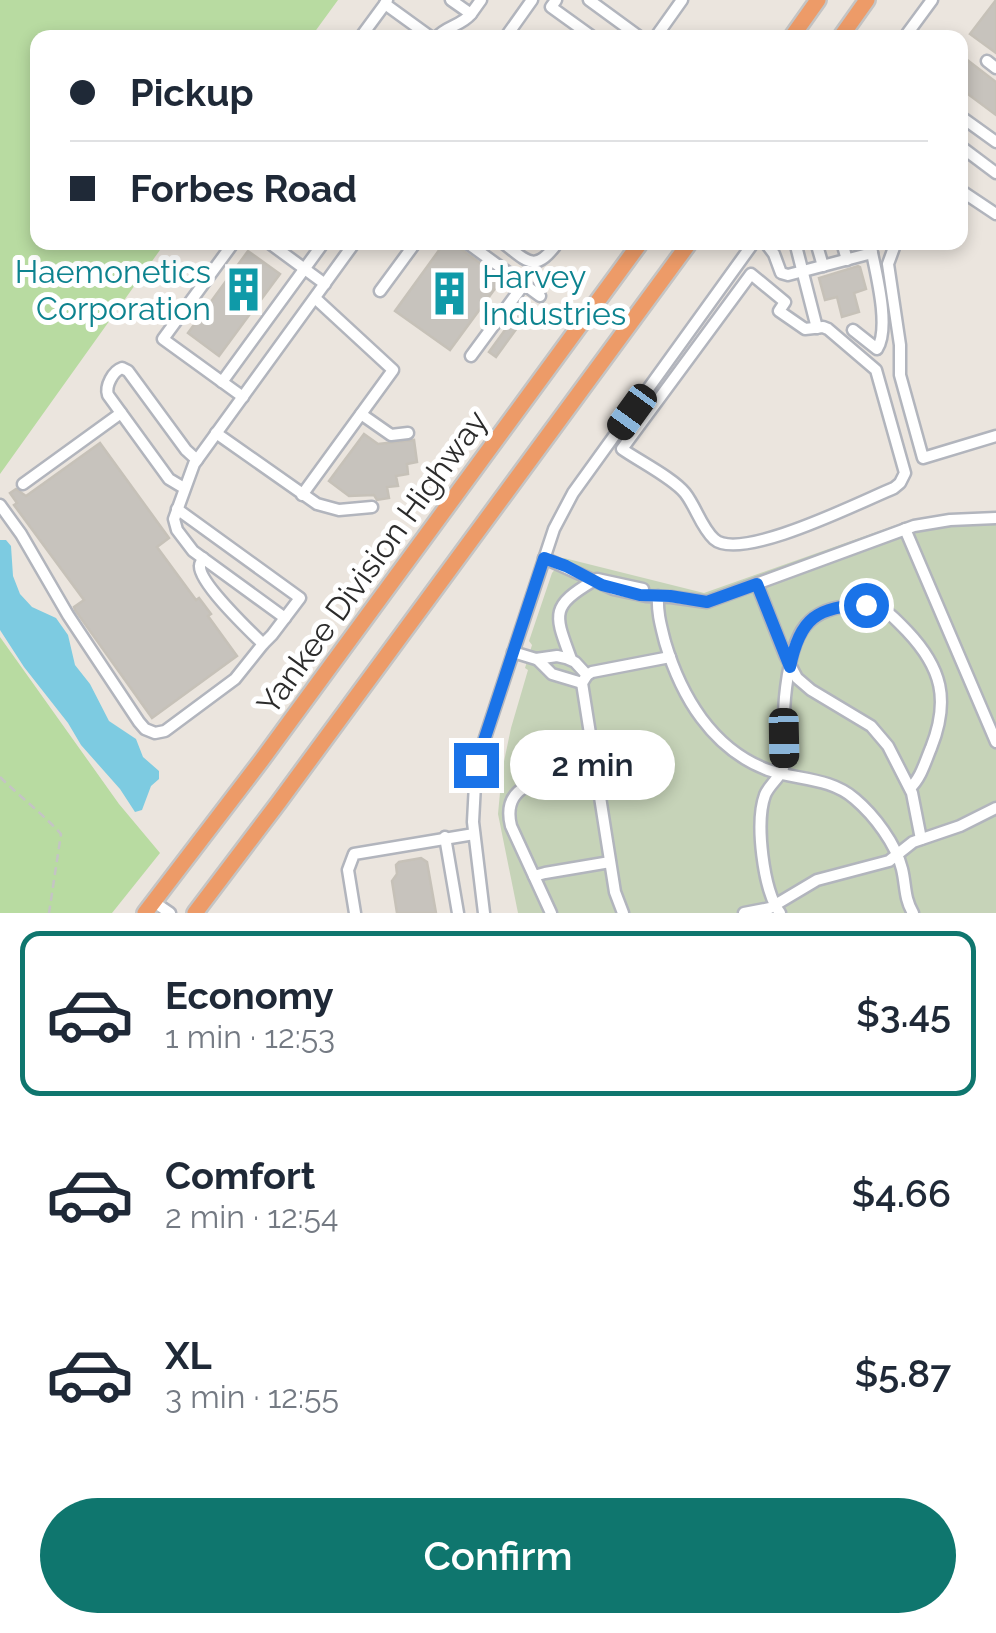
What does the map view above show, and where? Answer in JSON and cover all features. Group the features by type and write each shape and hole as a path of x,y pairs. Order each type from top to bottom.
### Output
{"highway":[{"path":"797,30 818,0"},
{"path":"846,30 868,0"},
{"name":"Yankee Division Highway","path":"150,908 634,250"},
{"name":"Yankee Division Highway","path":"195,913 684,250"}],"street":[{"path":"451,0 471,14"},
{"path":"444,30 460,24 481,0"},
{"path":"511,30 532,0"},
{"path":"556,0 551,7 583,30"},
{"path":"589,0 630,30"},
{"path":"661,30 682,0"},
{"path":"910,30 932,0"},
{"path":"366,30 386,2 423,30"},
{"path":"968,122 996,142"},
{"path":"968,152 996,173"},
{"path":"968,195 996,214"},
{"path":"228,250 163,339 242,397"},
{"path":"279,250 325,284"},
{"path":"222,382 319,250"},
{"path":"285,618 191,548 174,519 197,460 349,250"},
{"path":"380,291 410,250"},
{"path":"477,250 540,296"},
{"path":"512,250 534,262 546,258 552,250"},
{"path":"484,913 474,834 474,780 479,753 558,520 569,499 748,250"},
{"path":"771,250 781,273 788,275 847,260 867,250"},
{"path":"797,250 817,328"},
{"path":"818,250 822,266"},
{"path":"844,250 847,260"},
{"path":"852,330 877,350 882,342 871,250"},
{"path":"893,250 888,264 900,345 900,375 923,458 996,436"},
{"path":"751,274 786,302 779,311 802,327 828,329 872,365 878,378 904,465 902,480 894,488 763,541 734,545 718,542 682,490 622,449 751,274"},
{"path":"471,356 524,284"},
{"path":"302,495 393,370 315,298"},
{"path":"184,488 169,479 108,395 106,389 116,372 128,370 197,460"},
{"path":"878,378 900,375"},
{"path":"24,484 121,413"},
{"path":"361,414 391,435 408,433"},
{"path":"216,433 317,504 333,510 372,507"},
{"path":"0,505 91,650 141,724 152,732 162,732 231,683 300,598 177,509"},
{"path":"544,558 591,580 642,588 658,596 707,602 905,529 996,518"},
{"path":"905,529 996,742"},
{"path":"203,558 202,574 230,612 263,644"},
{"path":"591,580 570,594 558,617 570,659 584,679 610,862 616,898 623,913"},
{"path":"757,584 790,667 806,686 876,730 895,756 910,788 921,839"},
{"path":"658,596 658,617 670,657 694,708 715,736 748,760 780,774 825,783 853,797 880,828 897,856 906,901 913,913"},
{"path":"778,909 768,886 761,819 765,796 784,763 784,710 790,667 800,634 808,622 823,612 872,605 889,612 928,655 942,710 918,778 910,788"},
{"path":"513,652 536,659 570,659"},
{"path":"536,659 552,674 584,679 596,671 670,657"},
{"path":"551,913 510,822 512,799 531,784 596,774"},
{"path":"744,913 778,909 817,880 884,863 910,844 996,808"},
{"path":"355,913 348,870 354,854 474,834"},
{"path":"445,837 458,913"},
{"path":"534,876 610,862"},
{"path":"150,908 170,913"}],"path":[{"path":"0,777 60,834 49,913"}],"green space":[{"path":"0,0 338,0 316,30 30,30 30,250 160,250 0,474"},
{"path":"996,512 996,913 518,913 498,814 502,771 528,670 525,668 532,645 529,641 552,573 564,558 704,593 902,523"},
{"path":"0,637 119,804 160,853 112,913 0,913"}],"water":[{"path":"0,540 11,546 13,576 20,594 32,607 56,618 68,635 75,665 109,721 136,739 143,757 159,771 159,779 151,786 142,810 135,812 81,745 0,630"}],"building":[{"path":"996,0 996,53 970,34"},
{"path":"968,61 996,82 996,115 968,94"},
{"name":"Harvey Industries","path":"439,250 462,250 502,279 450,350 395,311"},
{"name":"Haemonetics Corporation","path":"248,251 280,274 257,305 249,306 250,314 219,356 188,333"},
{"path":"858,266 866,289 854,293 859,312 842,317 837,297 825,300 819,278"},
{"path":"526,301 533,306 496,357 489,352"},
{"path":"364,434 378,444 414,440 417,462 407,464 408,474 396,476 398,486 387,487 389,498 349,496 329,481"},
{"path":"100,443 169,538 157,547 211,614 208,616 237,656 152,718 75,610 84,600 14,505 17,503 10,493 16,489 26,496"},
{"path":"421,858 427,862 436,913 397,913 392,881 397,874 396,865"}],"place":[{"name":"Haemonetics Corporation","path":"244,289"},
{"name":"Harvey Industries","path":"449,294"}],"route":[{"path":"476,765 544,558 614,589 696,602 718,600 757,584 790,667 797,639 813,619 830,610 866,605"}]}
